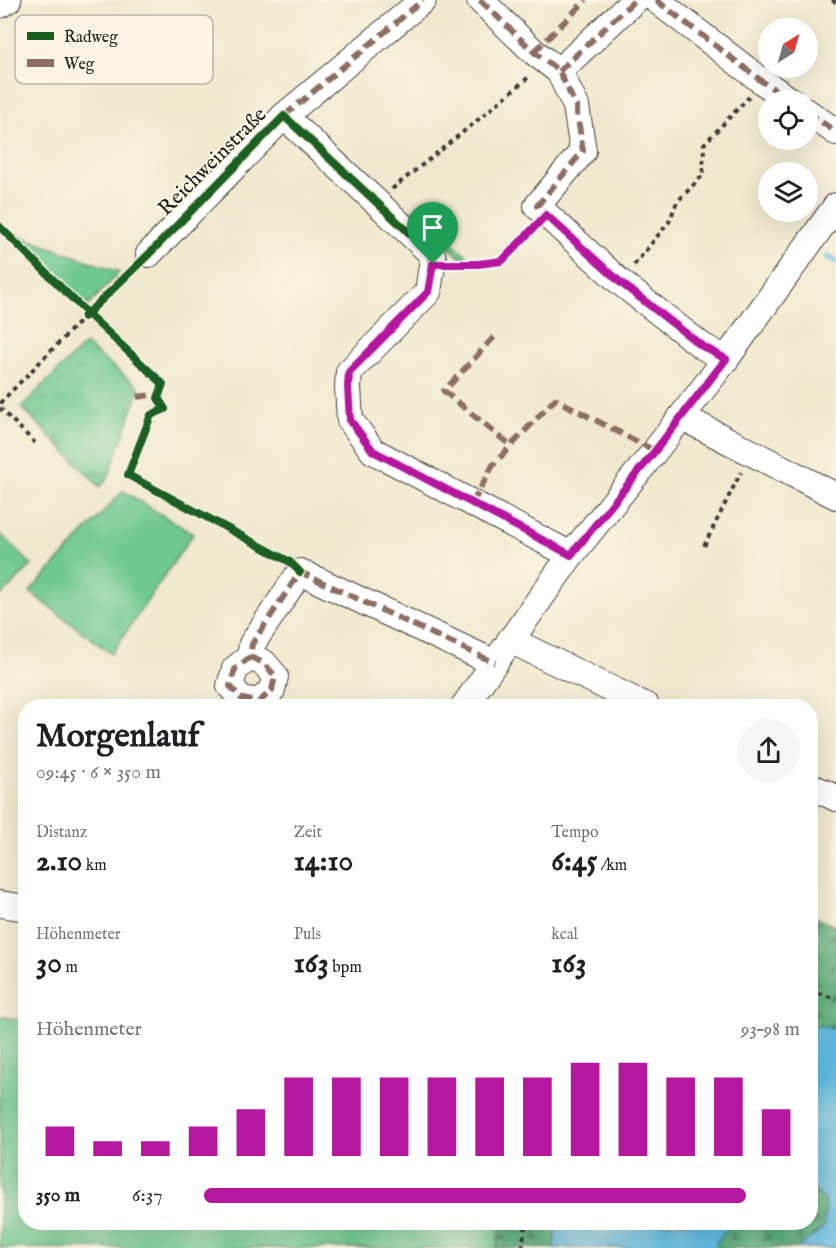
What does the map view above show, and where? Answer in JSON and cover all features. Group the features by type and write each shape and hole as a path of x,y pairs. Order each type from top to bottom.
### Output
{"street":[{"path":"0,5 8,0"},
{"path":"284,116 423,0"},
{"path":"480,0 534,52 553,66 576,106 583,151 537,206 620,282 702,346 726,359"},
{"path":"553,66 635,0"},
{"path":"656,0 775,90"},
{"name":"Reichweinstraße","path":"149,254 284,116 432,254 433,262"},
{"path":"818,120 836,132"},
{"path":"469,699 571,555 682,417 836,206"},
{"path":"433,262 428,292 349,372 350,420 373,451 571,555"},
{"path":"682,417 836,496"},
{"path":"250,657 252,644 300,572 495,663"},
{"path":"510,640 632,699"},
{"path":"818,790 836,798"},
{"path":"0,904 18,907"}],"path":[{"path":"375,202 473,124 553,66"},
{"path":"620,282 669,222 677,202 704,175 704,144 763,82"},
{"path":"433,262 478,264 502,261 546,215"},
{"path":"0,403 84,317"},
{"path":"0,408 37,445"},
{"path":"704,546 751,453"},
{"path":"818,993 836,999"},
{"path":"522,1248 525,1230"}],"green space":[{"path":"415,211 471,259 462,259 410,212"},
{"path":"14,234 119,272 88,306"},
{"path":"85,344 140,388 108,478 100,487 21,407"},
{"path":"123,491 193,534 111,654 30,592"},
{"path":"0,534 32,565 2,595 0,593"},
{"path":"818,919 836,927 836,1030 818,1025"},
{"path":"0,1016 18,1020 18,1230 500,1230 497,1248 0,1248"},
{"path":"818,1194 826,1201 823,1228 797,1248 716,1248 717,1242 727,1230 818,1230"},
{"path":"500,1230 559,1230 555,1248 497,1248"}],"water":[{"path":"818,1025 836,1030 836,1248 797,1248 823,1228 826,1201 818,1194"},
{"path":"556,1230 727,1230 717,1242 716,1248 553,1248"}],"waterway":[{"path":"827,257 836,261"}],"marked path":[{"path":"284,116 423,0"},
{"path":"480,0 534,52 559,71 576,106 583,151 537,206 620,282 702,346 726,359"},
{"path":"534,52 586,0"},
{"path":"559,71 635,0"},
{"path":"656,0 775,90"},
{"path":"818,120 836,132"},
{"path":"494,337 444,391 511,446"},
{"path":"137,397 159,394"},
{"path":"472,504 493,465 555,399 655,451"},
{"path":"250,657 252,644 300,572 495,663"},
{"path":"250,657 264,663 275,676 272,690 262,699"},
{"path":"242,699 230,686 235,669 250,657"}],"cycle path":[{"path":"84,317 284,116 432,254 428,292 349,372 350,420 373,451 571,555"},
{"path":"0,227 163,384 158,398 165,409 151,415 128,475 290,562 300,572"}],"route":[{"path":"546,215 620,282 702,346 726,359 571,555 373,451 350,420 349,372 428,292 433,264 478,264 502,261 546,215"}]}
